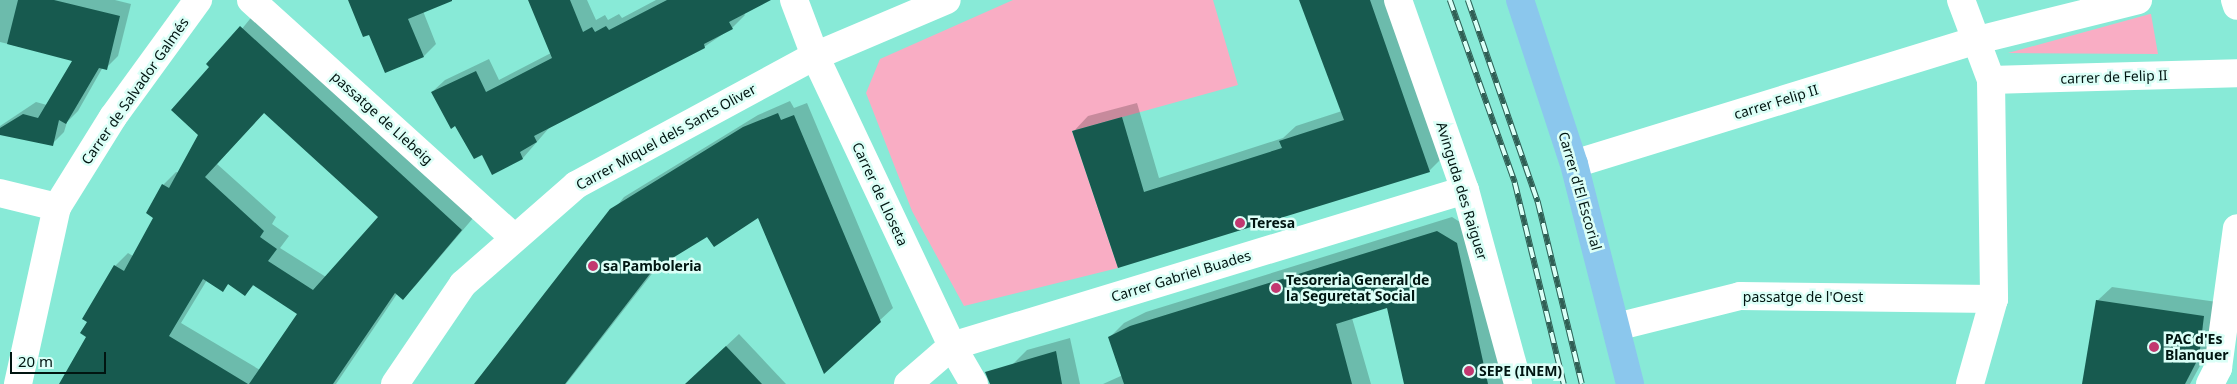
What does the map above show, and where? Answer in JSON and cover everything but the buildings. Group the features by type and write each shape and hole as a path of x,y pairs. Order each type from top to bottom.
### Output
{"main road":[{"name":"Carrer d'El Escorial","path":"1520,0 1574,164 1630,384"}],"street":[{"name":"Carrer de Salvador Galmés","path":"18,384 58,207 113,117 198,0"},
{"name":"passatge de Llebeig","path":"251,0 513,237"},
{"name":"Carrer de Lloseta","path":"794,0 815,56 952,346 974,384"},
{"name":"Carrer Miquel dels Sants Oliver","path":"395,384 463,284 513,237 576,185 815,56 946,0"},
{"name":"Avinguda des Raiguer","path":"1398,0 1464,190 1518,384"},
{"path":"1960,0 1978,40 1991,80 1994,299 1970,384"},
{"path":"1978,40 2138,0"},
{"path":"2235,0 2237,6"},
{"name":"carrer Felip II","path":"1574,164 1978,40"},
{"name":"carrer de Felip II","path":"1991,80 2237,73"},
{"name":"Carrer Gabriel Buades","path":"908,384 952,346 1464,190"},
{"path":"0,193 58,207"},
{"path":"2222,377 2237,228"},
{"name":"passatge de l'Oest","path":"1616,326 1740,296 1994,299"}],"shaded area":[{"path":"1013,0 1213,0 1238,85 1072,131 1118,268 964,306 912,211 866,93 880,59"},
{"path":"2150,14 2158,54 2008,53"}],"railway":[{"path":"1450,0 1515,183 1564,384"},
{"path":"1468,0 1538,202 1582,384"}],"place":[{"name":"Teresa","path":"1240,223"},
{"name":"sa Pamboleria","path":"593,266"},
{"name":"Tesoreria General de la Seguretat Social","path":"1276,288"},
{"name":"PAC d'Es Blanquer","path":"2154,347"},
{"name":"SEPE (INEM)","path":"1469,371"}]}
